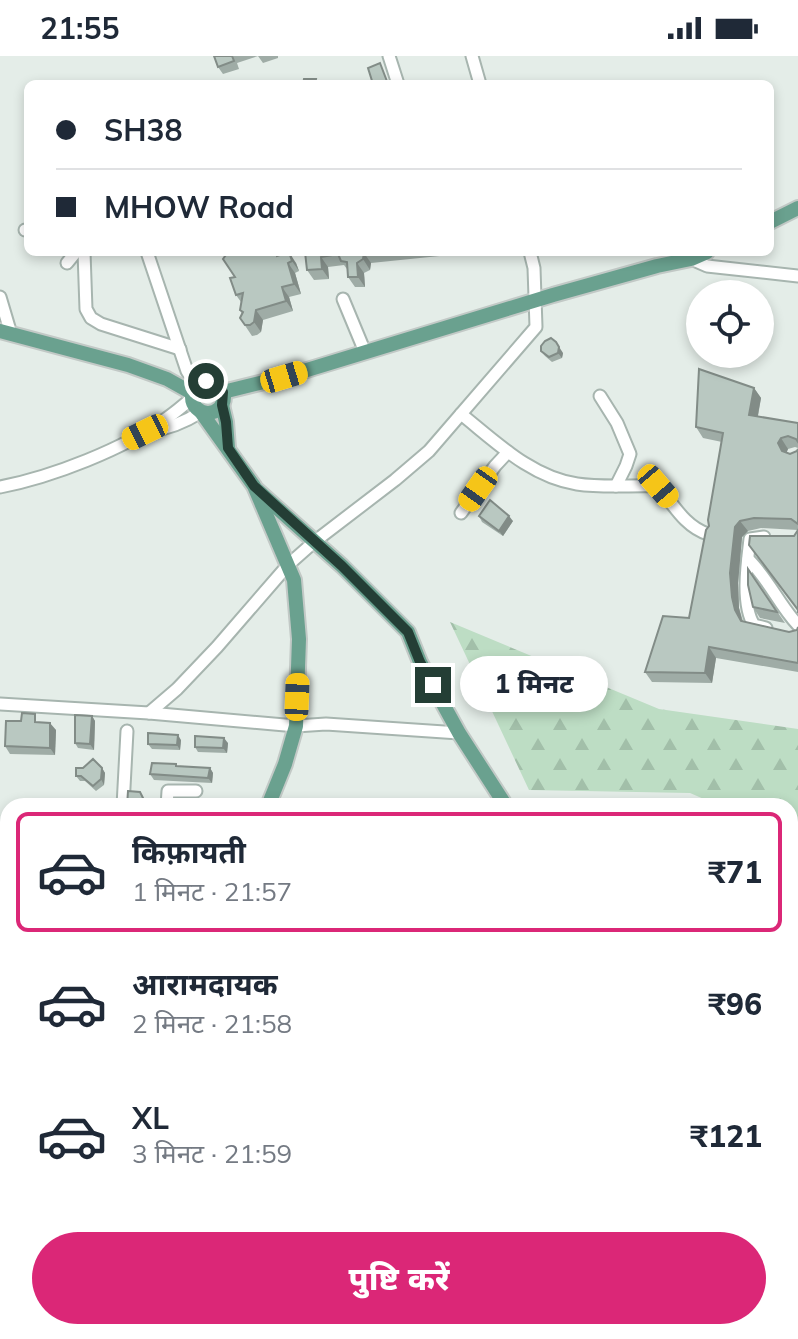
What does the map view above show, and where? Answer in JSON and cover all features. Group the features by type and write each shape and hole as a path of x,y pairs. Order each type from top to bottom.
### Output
{"main road":[{"path":"774,220 798,208"},
{"path":"201,412 215,411 222,399 284,377 534,300 698,256"},
{"path":"4,335 128,365 194,393"},
{"path":"228,448 217,383 201,382 194,393 195,406 254,486 294,580 299,639 296,726 271,798"},
{"path":"254,486 342,566 408,632 420,662 459,733 501,798"}],"street":[{"path":"389,56 397,80"},
{"path":"472,56 479,80"},
{"path":"67,263 73,256"},
{"path":"84,256 86,309 91,318 180,349"},
{"path":"0,487 86,461 145,432 168,417 194,393 148,256"},
{"path":"149,713 217,647 288,565 429,451 536,327 531,256"},
{"path":"691,259 707,266 798,276"},
{"path":"0,297 4,335"},
{"path":"343,299 365,352"},
{"path":"600,396 617,423 630,454 616,486"},
{"path":"145,432 174,426 201,412"},
{"path":"461,414 508,452 535,470 556,479 576,484 658,486 684,519 696,530 708,534"},
{"path":"461,513 508,452"},
{"path":"774,537 750,539 748,616 754,625 798,634"},
{"path":"748,559 798,625"},
{"path":"0,704 296,726 326,724 459,733"},
{"path":"123,798 127,731"},
{"path":"168,798 168,791 196,791"}],"green space":[{"path":"450,622 659,709 798,729 798,798 702,798 690,793 529,790"}],"building":[{"path":"214,56 232,56 234,61 218,67"},
{"path":"380,63 386,80 372,80 368,68"},
{"path":"225,256 290,256 292,261 288,263 294,284 282,287 286,301 256,310 254,322 245,325 240,318 243,293 236,295 230,278 235,277 223,259"},
{"path":"305,256 327,256 321,257 322,269 307,270"},
{"path":"339,256 364,256 357,263 358,277 348,277 347,262 341,261"},
{"path":"551,338 559,347 558,353 549,357 541,351 541,346"},
{"path":"699,369 754,388 749,415 798,423 798,442 788,436 778,443 782,451 790,454 798,449 798,524 791,519 754,518 740,521 735,527 730,573 732,597 741,621 789,632 798,627 798,663 709,647 705,673 645,672 663,616 689,618 709,526 723,433 696,427"},
{"path":"490,500 509,516 499,531 479,516"},
{"path":"798,530 798,610 749,545 750,536 794,536"},
{"path":"748,569 777,612 753,607"},
{"path":"22,713 35,714 35,722 50,723 50,748 5,746 6,721 21,721"},
{"path":"75,715 92,716 90,744 75,743"},
{"path":"148,733 178,735 177,745 148,744"},
{"path":"195,736 224,738 223,748 195,747"},
{"path":"93,759 102,768 101,779 93,786 81,776 76,776 76,768 83,768"},
{"path":"152,763 210,768 208,778 150,774"},
{"path":"128,791 140,792 143,798 128,798"}],"route":[{"path":"206,381 221,387 228,448 254,486 342,566 408,632 433,685"}]}
